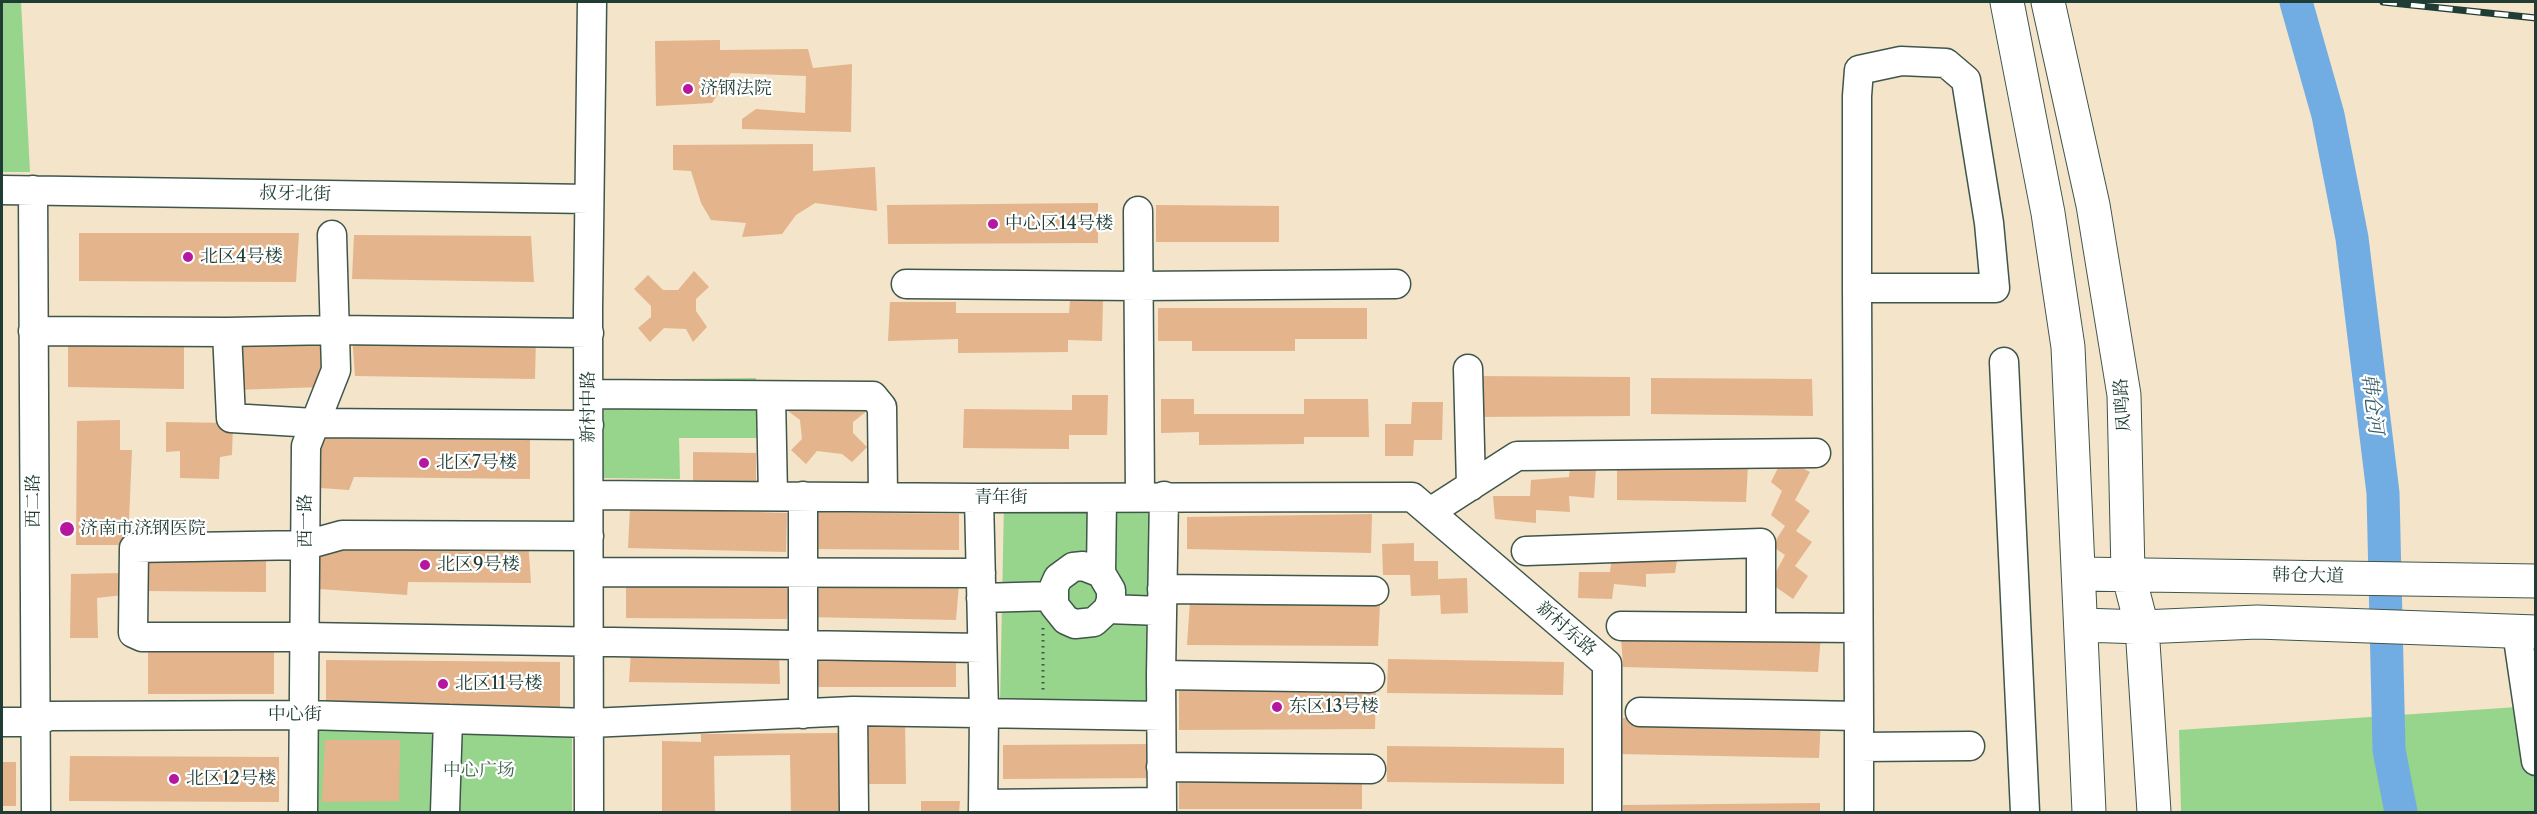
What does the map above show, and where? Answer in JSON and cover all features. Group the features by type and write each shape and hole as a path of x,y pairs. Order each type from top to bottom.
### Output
{"main road":[{"path":"2007,2 2048,213 2068,347 2089,813"},
{"name":"凤鸣路","path":"2048,2 2093,205 2124,395 2128,573 2142,627 2154,813"},
{"name":"韩仓大道","path":"2080,574 2535,581"},
{"path":"2082,626 2142,627 2257,622 2526,632"}],"street":[{"name":"新村中路","path":"589,813 589,200 592,2"},
{"path":"1857,288 1995,288 1989,223 1966,80 1946,63 1901,61 1858,70 1857,288 1859,813"},
{"name":"叔牙北街","path":"2,190 589,200"},
{"name":"西二路","path":"33,190 36,813"},
{"path":"979,498 984,713 983,808 1161,807 1162,600 1152,497 1138,286 1138,211"},
{"name":"西一路","path":"303,813 306,446 336,370 332,235"},
{"path":"906,284 1138,286 1396,284"},
{"path":"33,331 335,330 589,333"},
{"path":"227,332 231,418 314,423 589,425"},
{"path":"2004,362 2025,813"},
{"path":"1468,369 1471,486"},
{"path":"589,394 873,396 882,407 883,496"},
{"path":"771,396 773,496"},
{"path":"1421,504 1471,486 1517,456 1816,453"},
{"name":"青年街","path":"589,495 1152,497 1421,504"},
{"path":"803,496 803,714"},
{"path":"1102,498 1101,573 1110,590 1108,609"},
{"name":"新村东路","path":"1421,504 1607,664 1607,813"},
{"path":"589,536 342,535 306,545 134,548 134,633 142,637 305,637 982,648"},
{"path":"1526,551 1761,543 1761,627"},
{"path":"1047,596 1058,578 1073,567 1083,566 1101,573"},
{"path":"589,572 803,572 981,586 1047,596 1059,614 1075,624 1094,622 1108,609 1162,600 1374,591"},
{"path":"1621,626 1858,628"},
{"path":"2526,632 2535,761"},
{"path":"1161,675 1370,678"},
{"path":"853,711 855,813"},
{"name":"中心街","path":"2,722 36,722 49,716 305,715 590,723 853,711 1044,716 1161,716"},
{"path":"1640,712 1858,716"},
{"path":"445,813 448,719"},
{"path":"1858,747 1970,746"},
{"path":"1161,767 1371,769"}],"path":[{"path":"1044,716 1047,596"}],"green space":[{"path":"2,2 21,2 30,172 2,172"},
{"path":"756,378 757,438 679,438 680,479 603,478 604,380"},
{"path":"1004,504 1159,508 1155,707 1000,703"},
{"path":"2532,706 2536,717 2535,812 2181,812 2179,730"},
{"name":"中心广场","path":"311,728 572,731 572,812 310,812"}],"building":[{"name":"济钢法院","path":"720,40 720,50 808,49 813,68 852,64 851,132 742,129 742,119 756,109 805,113 806,76 731,73 712,103 656,106 655,41"},
{"path":"813,144 813,171 875,167 877,211 815,203 796,215 782,234 742,237 746,223 711,220 701,203 691,171 673,170 673,145"},
{"name":"中心区14号楼","path":"1098,203 1098,243 888,244 887,205"},
{"path":"1156,205 1279,206 1279,242 1156,242"},
{"name":"北区4号楼","path":"79,233 299,233 296,282 79,281"},
{"path":"354,235 531,236 534,282 352,279"},
{"path":"694,271 709,287 696,299 696,311 707,327 693,342 686,329 664,328 650,342 638,328 651,317 651,306 634,289 648,275 663,290 678,290"},
{"path":"1070,301 1103,301 1102,341 1068,340 1068,352 958,353 958,339 888,341 890,302 956,302 956,313 1069,313"},
{"path":"1158,308 1367,308 1367,339 1295,339 1295,351 1192,351 1192,341 1158,341"},
{"path":"352,334 536,336 535,379 355,376"},
{"path":"321,345 322,387 234,390 235,346"},
{"path":"68,346 184,346 184,389 68,387"},
{"path":"1474,376 1630,377 1630,416 1473,417"},
{"path":"1651,378 1812,379 1813,416 1651,414"},
{"path":"802,394 850,397 867,411 853,422 853,433 867,447 852,462 842,454 817,451 806,464 791,450 802,439 800,420 788,411"},
{"path":"1072,395 1108,395 1107,435 1069,435 1069,449 963,448 964,409 1072,410"},
{"path":"1161,399 1194,399 1194,414 1304,414 1304,399 1368,399 1369,437 1304,437 1304,444 1199,445 1199,432 1161,433"},
{"path":"1412,402 1443,402 1442,440 1414,440 1413,456 1385,456 1385,424 1411,424"},
{"path":"120,420 120,450 132,450 128,545 76,545 77,421"},
{"path":"166,422 233,423 232,455 220,457 219,479 180,478 180,451 166,452"},
{"name":"北区7号楼","path":"326,438 530,440 530,479 354,477 349,490 320,488 317,448"},
{"path":"693,452 756,453 756,482 693,481"},
{"path":"1783,458 1810,472 1795,500 1810,511 1796,531 1812,542 1795,566 1808,576 1793,599 1770,583 1785,555 1772,546 1785,526 1771,515 1782,491 1771,482"},
{"path":"1748,465 1746,502 1617,500 1617,466"},
{"path":"1570,468 1596,468 1594,498 1569,496 1570,512 1536,510 1536,523 1495,519 1493,496 1530,496 1531,480 1569,477"},
{"path":"630,508 787,513 786,552 628,548"},
{"path":"809,512 959,514 959,550 808,549"},
{"path":"1372,514 1371,553 1187,549 1187,517"},
{"name":"北区9号楼","path":"528,540 531,583 408,582 407,595 319,589 319,546"},
{"path":"1414,543 1414,561 1438,561 1438,579 1467,578 1468,613 1441,614 1440,595 1411,596 1410,575 1383,575 1382,544"},
{"path":"1679,548 1675,573 1646,574 1646,587 1614,584 1612,599 1578,598 1579,572 1610,572 1612,556"},
{"path":"147,549 266,549 266,592 145,591"},
{"path":"124,573 123,595 97,598 98,638 70,638 71,574"},
{"path":"626,582 790,586 787,619 626,618"},
{"path":"807,584 959,584 956,620 805,617"},
{"path":"1190,601 1380,604 1378,646 1187,645"},
{"path":"1621,635 1821,635 1818,672 1623,667"},
{"path":"631,651 779,654 780,684 629,682"},
{"path":"148,652 274,652 274,694 148,694"},
{"path":"805,653 956,654 956,687 803,687"},
{"path":"1388,659 1564,662 1563,695 1387,693"},
{"name":"北区11号楼","path":"326,660 560,662 560,707 326,705"},
{"name":"东区13号楼","path":"1179,685 1376,685 1375,729 1179,730"},
{"path":"1623,718 1821,718 1819,758 1620,754"},
{"path":"905,722 906,784 869,784 868,723"},
{"path":"840,733 841,812 791,812 790,755 714,756 715,812 662,812 662,741 701,742 701,734"},
{"path":"325,740 400,740 399,801 322,802"},
{"path":"1153,744 1153,778 1003,779 1003,745"},
{"path":"1387,746 1564,748 1564,784 1387,782"},
{"name":"北区12号楼","path":"70,756 279,757 279,802 69,801"},
{"path":"2,762 16,762 16,806 2,806"},
{"path":"1179,767 1362,767 1362,809 1179,809"},
{"path":"921,801 960,801 959,812 921,812"},
{"path":"1820,803 1820,812 1623,812 1623,805"}],"waterway":[{"name":"韩仓河","path":"2296,2 2328,115 2352,238 2383,493 2389,750 2401,812"}],"railway":[{"path":"2383,2 2536,18"}],"place":[{"name":"济钢法院","path":"688,89"},
{"name":"中心区14号楼","path":"993,224"},
{"name":"北区4号楼","path":"188,257"},
{"name":"北区7号楼","path":"424,463"},
{"name":"济南市济钢医院","path":"67,529"},
{"name":"北区9号楼","path":"425,565"},
{"name":"北区11号楼","path":"443,684"},
{"name":"东区13号楼","path":"1277,707"},
{"name":"北区12号楼","path":"174,779"}]}
